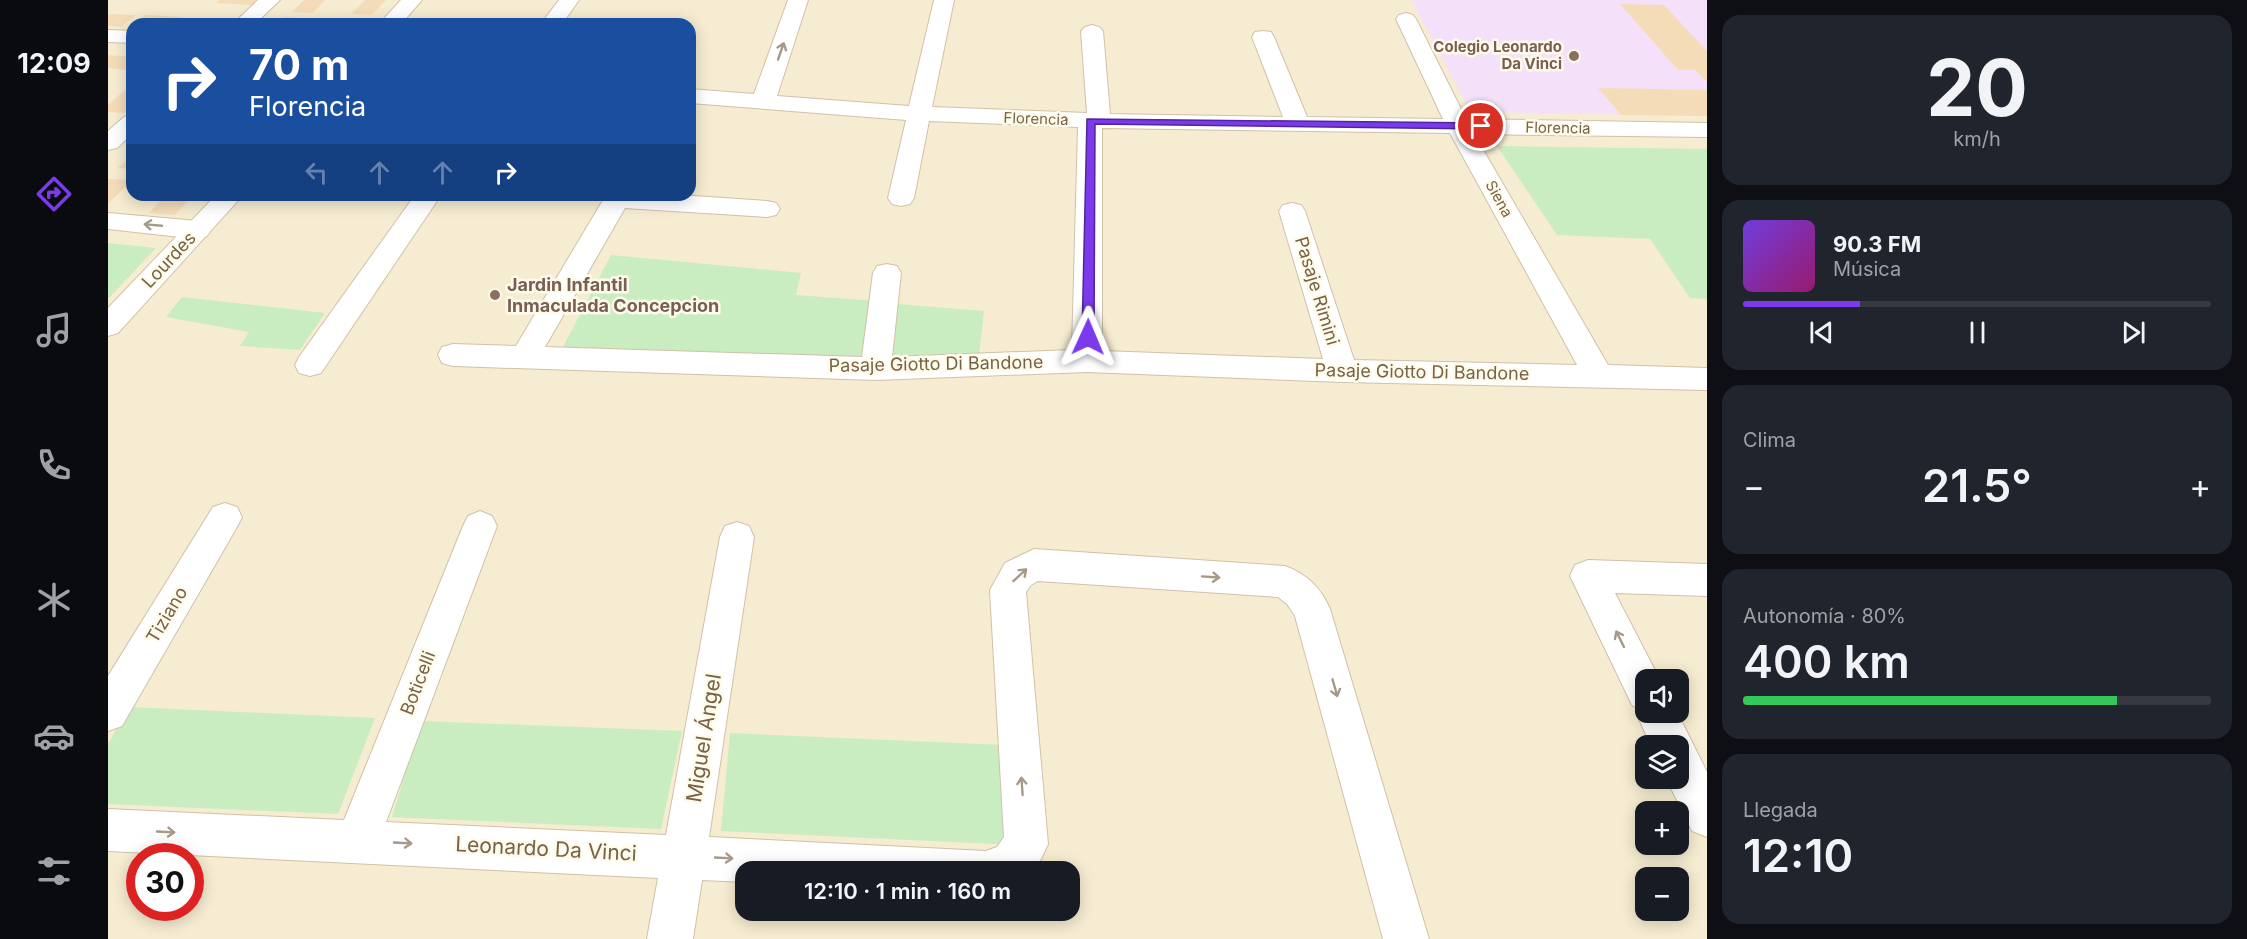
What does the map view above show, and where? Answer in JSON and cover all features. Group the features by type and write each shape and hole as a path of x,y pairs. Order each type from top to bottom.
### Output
{"street":[{"path":"250,18 270,0"},
{"path":"395,18 412,0"},
{"path":"556,18 569,0"},
{"path":"763,102 798,0"},
{"path":"901,198 944,0"},
{"name":"Siena","path":"1406,19 1458,126 1598,375"},
{"path":"1087,361 1095,121 1092,31"},
{"path":"108,36 126,37"},
{"path":"1263,37 1298,124"},
{"name":"Florencia","path":"696,96 920,114 1095,121 1707,130"},
{"name":"Lourdes","path":"108,326 225,201"},
{"path":"310,365 424,201"},
{"path":"525,356 616,201"},
{"path":"668,201 767,209"},
{"name":"Pasaje Rimini","path":"1292,211 1342,371"},
{"path":"108,221 198,230"},
{"path":"876,369 887,273"},
{"name":"Pasaje Giotto Di Bandone","path":"453,355 876,369 1087,361 1342,371 1707,379"},
{"name":"Tiziano","path":"108,712 225,517"},
{"name":"Boticelli","path":"357,840 480,526"},
{"name":"Miguel Ángel","path":"670,939 737,537"},
{"path":"1013,861 1026,844 1008,590 1018,574 1034,565 1285,582 1300,593 1312,609 1406,939"},
{"path":"1635,670 1588,576 1707,580"},
{"path":"1689,780 1707,816"},
{"name":"Leonardo Da Vinci","path":"108,830 778,861"}],"shaded area":[{"path":"108,0 1707,0 1707,939 108,939"},
{"name":"Colegio Leonardo Da Vinci","path":"1411,0 1707,0 1707,116 1471,112"}],"green space":[{"path":"1497,146 1707,149 1707,299 1690,298 1650,239 1557,235"},
{"path":"108,243 156,248 108,299"},
{"path":"611,255 801,273 796,295 876,301 862,357 561,351"},
{"path":"182,297 325,313 300,350 240,346 249,332 166,317"},
{"path":"898,304 984,311 979,355 889,355"},
{"path":"129,707 375,718 338,814 108,804 108,744"},
{"path":"421,721 682,731 661,829 392,817"},
{"path":"730,733 1004,745 1017,845 721,831"}],"building":[{"path":"219,0 258,0 252,5 216,3"},
{"path":"304,0 325,0 313,13 292,12"},
{"path":"365,0 386,0 372,15 351,14"},
{"path":"1620,4 1664,5 1707,51 1707,82 1695,70 1678,70"},
{"path":"108,14 136,15 126,18 126,23 121,27 108,26"},
{"path":"146,15 183,17 182,18 142,18"},
{"path":"108,55 126,56 125,70 108,68"},
{"path":"1598,88 1707,90 1707,116 1621,115"},
{"path":"126,89 126,111 108,112 108,105"},
{"path":"126,160 126,169 118,168"},
{"path":"108,179 126,180 126,186 108,204"},
{"path":"160,201 188,201 175,215 149,213"}],"place":[{"name":"Colegio Leonardo Da Vinci","path":"1574,56"},
{"name":"Jardin Infantil Inmaculada Concepcion","path":"495,295"}],"route":[{"path":"1088,337 1090,121 1481,126"}]}
